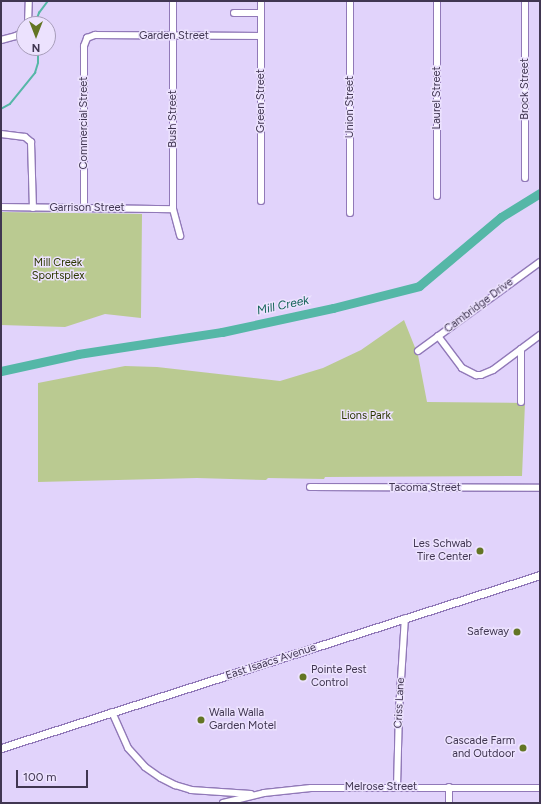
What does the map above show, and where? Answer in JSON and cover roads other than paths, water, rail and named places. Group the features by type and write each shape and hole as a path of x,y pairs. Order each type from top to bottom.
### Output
{"main road":[{"name":"East Isaacs Avenue","path":"1,748 540,575"}],"street":[{"path":"28,16 29,1"},
{"name":"Bush Street","path":"173,1 173,209 180,236"},
{"name":"Green Street","path":"261,1 261,201"},
{"name":"Union Street","path":"350,1 350,213"},
{"name":"Laurel Street","path":"437,1 437,196"},
{"name":"Brock Street","path":"525,1 525,178"},
{"path":"234,13 261,13"},
{"name":"Garden Street","path":"88,38 95,35 261,36"},
{"path":"1,40 16,36"},
{"name":"Commercial Street","path":"84,208 84,46 88,38"},
{"path":"1,134 29,139 32,145 33,208"},
{"name":"Garrison Street","path":"1,206 33,208 173,209"},
{"name":"Cambridge Drive","path":"418,351 540,262"},
{"path":"438,336 462,368 476,375 488,373 540,335"},
{"path":"520,350 521,402"},
{"name":"Tacoma Street","path":"310,487 540,488"},
{"name":"Criss Lane","path":"397,787 398,717 405,618"},
{"path":"112,712 128,748 145,767 160,778 191,790 258,794"},
{"path":"449,787 449,803"},
{"name":"Melrose Street","path":"223,803 258,794 306,788 540,788"}],"waterway":[{"path":"38,16 48,1"},
{"path":"1,109 10,104 35,73 38,63 38,56"},
{"name":"Mill Creek","path":"1,371 78,354 222,332 333,308 419,286 501,217 540,193"}],"place":[{"name":"Les Schwab Tire Center","path":"480,551"},
{"name":"Safeway","path":"517,632"},
{"name":"Pointe Pest Control","path":"303,677"},
{"name":"Walla Walla Garden Motel","path":"201,720"},
{"name":"Cascade Farm and Outdoor","path":"523,748"}],"park label":[{"name":"Mill Creek Sportsplex","path":"58,270"},
{"name":"Lions Park","path":"366,416"}]}
